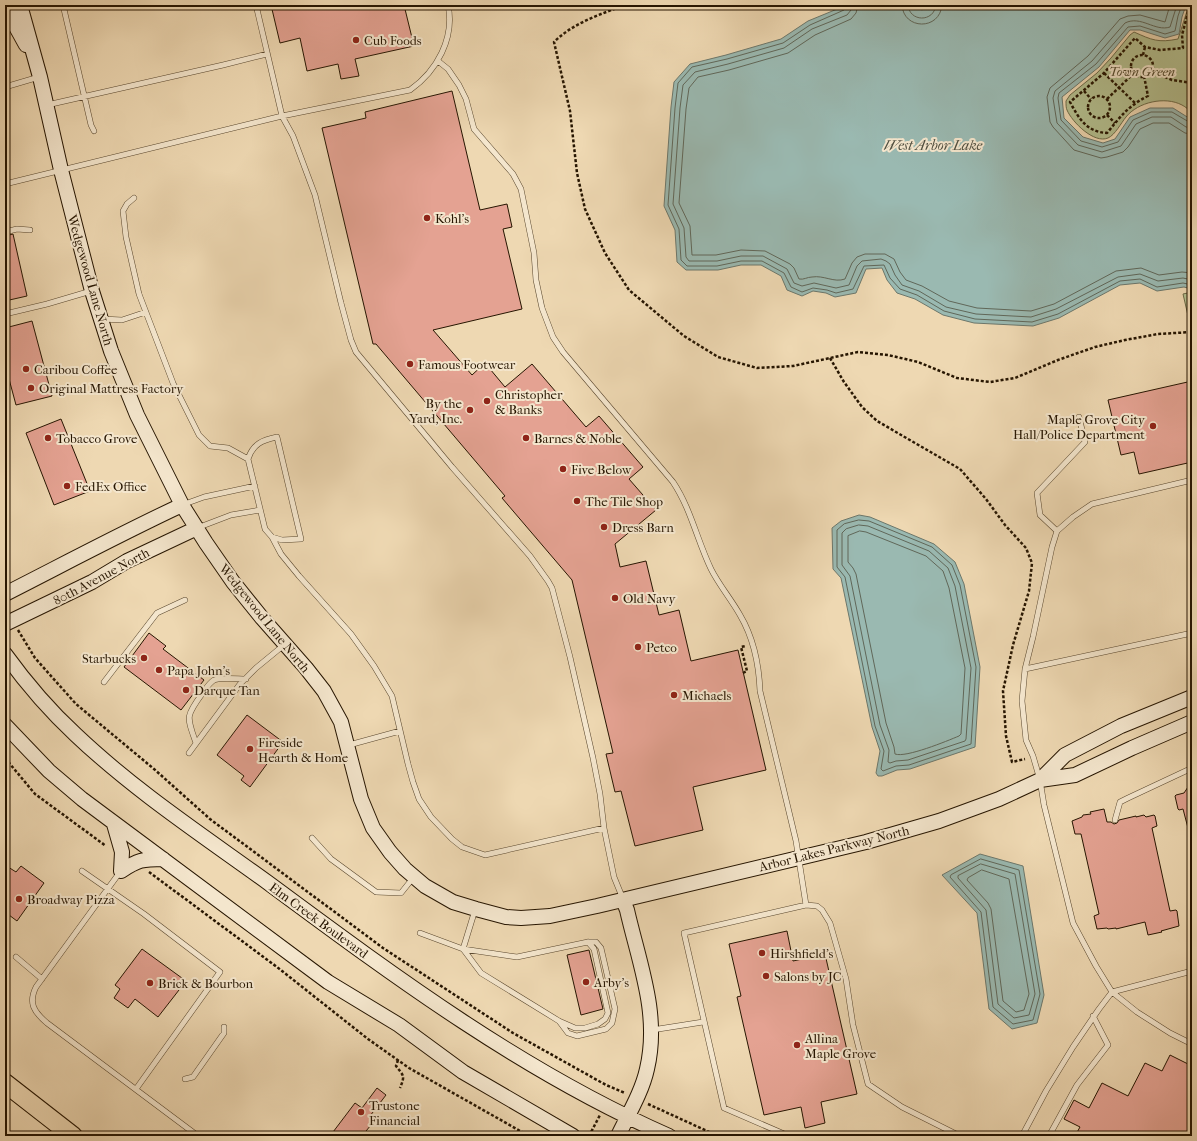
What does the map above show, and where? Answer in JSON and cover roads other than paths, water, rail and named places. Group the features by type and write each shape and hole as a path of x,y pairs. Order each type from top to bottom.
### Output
{"highway":[{"path":"5,1083 72,1136"}],"street":[{"name":"Wedgewood Lane North","path":"20,5 40,77 61,170 92,291 111,351 137,415 182,505 196,528 233,582 324,691 341,722 361,799 373,828 390,852 414,877 453,902 476,909 506,917 535,917 550,916 623,900"},
{"path":"5,7 34,57"},
{"name":"80th Avenue North","path":"5,594 182,505"},
{"name":"80th Avenue North","path":"5,624 92,582 127,561 196,528"},
{"name":"Elm Creek Boulevard","path":"5,654 32,689 76,735 145,793 337,934 456,1017 550,1075 627,1118 669,1136"},
{"name":"Arbor Lakes Parkway North","path":"1040,780 1064,755 1121,726 1191,701"},
{"name":"Arbor Lakes Parkway North","path":"623,900 866,842 939,821 999,799 1040,780 1075,775 1192,722"},
{"path":"5,725 49,771 82,799 328,982 399,1025 463,1072 573,1136"},
{"path":"114,824 126,864 145,859 163,860"},
{"path":"618,1136 636,1099 647,1070 652,1043 651,1016 647,990 627,910 623,900"}],"lane":[{"path":"63,5 84,97 94,131"},
{"path":"256,5 282,116 293,136 315,195 341,303 351,340 356,352 530,556 552,588 594,765 600,794 604,828 614,877 623,900"},
{"path":"5,184 282,116 410,90 422,81 438,61 449,30 450,17 448,5"},
{"path":"46,106 267,54"},
{"path":"438,61 448,69 459,85 466,99 474,129 513,174 521,189 534,252 536,280 542,308 553,337 563,352 673,482 689,513 711,569 750,633 760,675 760,691 794,835 806,905"},
{"path":"5,87 40,77"},
{"path":"134,198 127,204 123,211 126,237 139,294 173,384 199,435 210,446 228,448 248,459"},
{"path":"5,232 17,229 30,230"},
{"path":"5,314 92,291"},
{"path":"101,319 122,320 146,312"},
{"path":"1058,531 1040,514 1037,493 1085,442 1079,417"},
{"path":"272,537 282,540 301,539 276,437 265,439 257,444 250,452 248,459 265,529 272,537 281,554 299,576 351,634 374,666 392,696 411,776 419,799 441,829 462,847 485,855 604,828"},
{"path":"1192,480 1092,504 1073,517 1058,531 1052,547 1025,669 1022,701 1026,740 1033,756 1040,780 1044,805 1073,923 1112,992 1138,1012 1170,1033 1192,1044"},
{"path":"182,505 204,497 255,486"},
{"path":"196,528 230,515 260,510"},
{"path":"104,682 157,614 185,600"},
{"path":"1025,669 1192,633"},
{"path":"188,753 246,679 285,645"},
{"path":"196,743 190,724 189,712 209,684 214,680 219,679 246,679"},
{"path":"348,745 400,731"},
{"path":"1115,820 1120,802 1192,768"},
{"path":"312,838 331,859 376,892 400,892 414,877"},
{"path":"126,864 42,979 32,994 32,1002 40,1017 198,1136"},
{"path":"82,871 144,914 220,972 136,1089"},
{"path":"789,1136 724,1108 684,934 806,905 817,906 822,910 830,923 846,979 853,1025 868,1084 902,1107 960,1136"},
{"path":"463,949 476,909"},
{"path":"420,933 463,949 517,956 588,942 596,942 601,948 615,1010 612,1023 606,1029 577,1036 568,1032 559,1021"},
{"path":"463,949 481,973 559,1021 575,1028 585,1028 598,1024 605,1019 608,1013 594,949 588,942"},
{"path":"16,957 42,979"},
{"path":"1022,1136 1073,1047 1112,992 1192,971"},
{"path":"1049,1136 1077,1085 1108,1045 1094,1016"},
{"path":"651,1030 703,1022"},
{"path":"185,1079 193,1076 224,1033 224,1027"}],"water":[{"name":"West Arbor Lake","path":"847,5 915,5 922,10 928,5 1186,5 1179,34 1165,38 1140,30 1130,30 1099,67 1062,97 1064,118 1083,137 1103,143 1115,139 1130,117 1150,108 1173,108 1192,120 1191,289 1184,287 1157,291 1140,283 1120,285 1059,318 1033,326 974,323 943,315 915,299 897,293 887,280 882,268 866,269 856,293 835,297 826,293 813,291 802,296 787,290 781,276 761,265 741,265 718,270 686,270 677,262 675,230 664,206 674,82 690,64 781,39 808,21"},
{"path":"859,515 870,517 934,544 955,562 964,584 980,667 975,747 910,769 897,770 882,776 878,776 876,773 880,751 872,727 841,578 833,569 832,528 841,521"},
{"path":"980,854 1023,866 1044,995 1037,1023 1012,1029 989,1009 977,913 942,875"}],"place":[{"name":"Cub Foods","path":"356,40"},
{"name":"Kohl's","path":"427,218"},
{"name":"Famous Footwear","path":"410,364"},
{"name":"Caribou Coffee","path":"26,369"},
{"name":"Original Mattress Factory","path":"31,388"},
{"name":"Christopher & Banks","path":"487,401"},
{"name":"By the Yard, Inc.","path":"470,410"},
{"name":"Maple Grove City Hall/Police Department","path":"1153,426"},
{"name":"Tobacco Grove","path":"48,438"},
{"name":"Barnes & Noble","path":"526,438"},
{"name":"Five Below","path":"563,469"},
{"name":"FedEx Office","path":"67,486"},
{"name":"The Tile Shop","path":"577,501"},
{"name":"Dress Barn","path":"604,527"},
{"name":"Old Navy","path":"615,598"},
{"name":"Petco","path":"638,647"},
{"name":"Starbucks","path":"144,658"},
{"name":"Papa John's","path":"159,670"},
{"name":"Darque Tan","path":"186,690"},
{"name":"Michaels","path":"674,695"},
{"name":"Fireside Hearth & Home","path":"250,749"},
{"name":"Broadway Pizza","path":"19,899"},
{"name":"Hirshfield's","path":"762,953"},
{"name":"Salons by JC","path":"766,976"},
{"name":"Arby's","path":"586,982"},
{"name":"Brick & Bourbon","path":"150,983"},
{"name":"Allina Maple Grove","path":"797,1045"},
{"name":"Trustone Financial","path":"361,1112"}],"park label":[{"name":"Town Green","path":"1142,71"}]}
